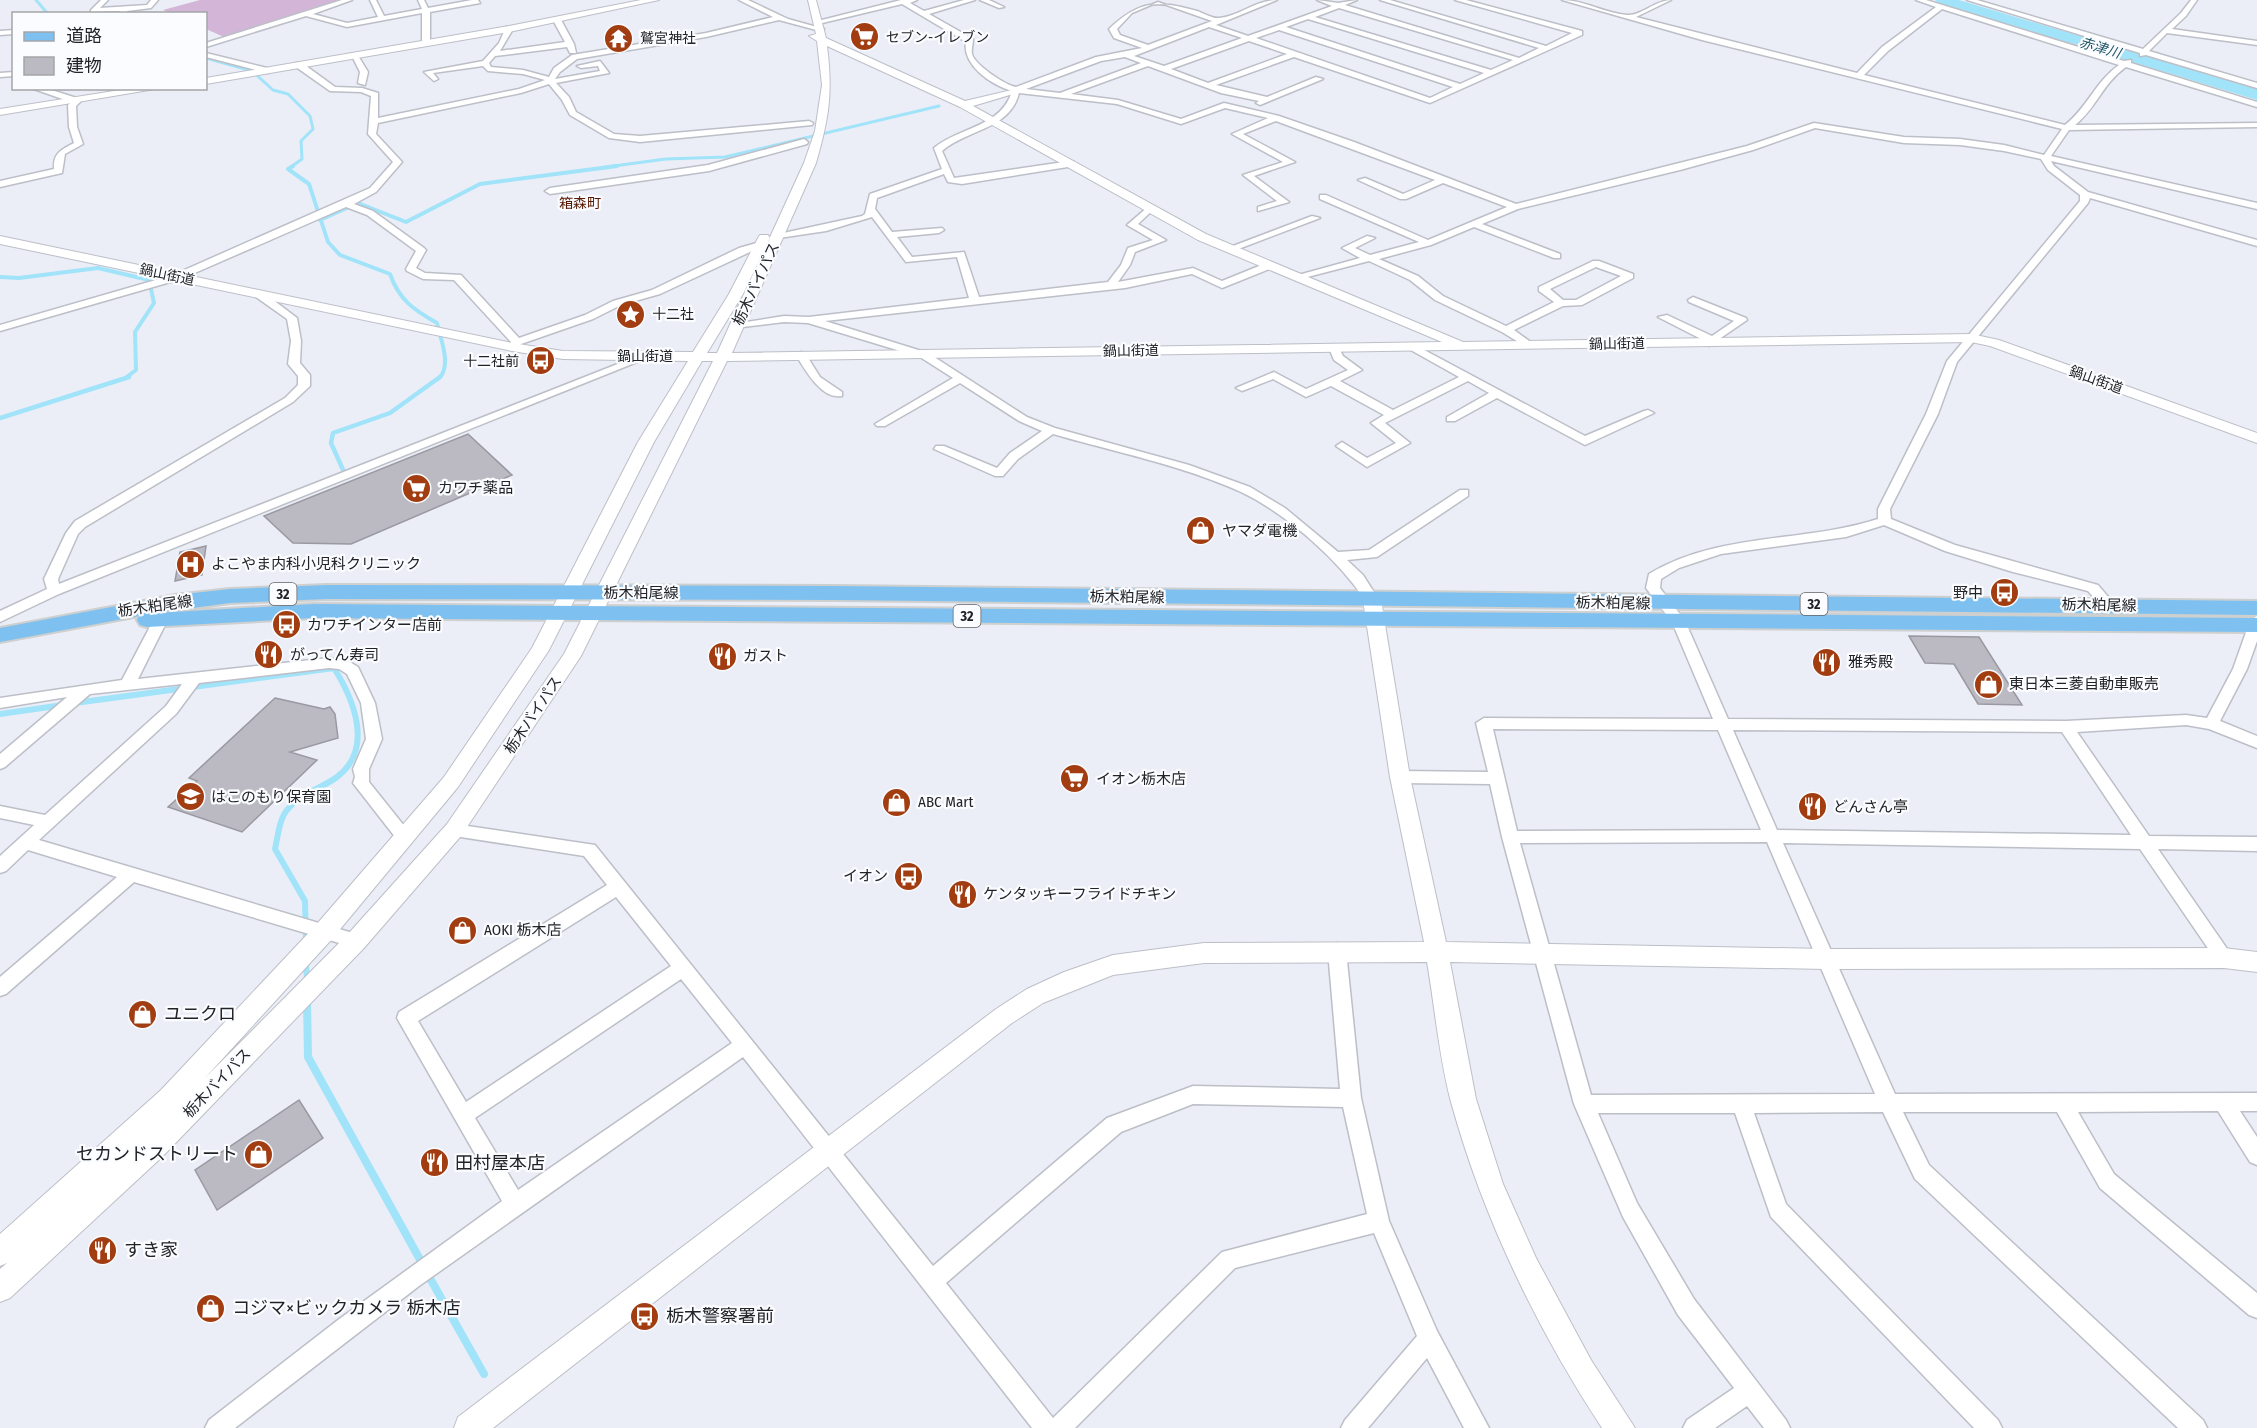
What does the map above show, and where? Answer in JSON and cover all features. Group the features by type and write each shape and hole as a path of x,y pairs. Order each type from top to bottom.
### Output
{"main road":[{"name":"栃木粕尾線","path":"0,635 103,614 230,596 327,592 564,603 594,613 1373,609 1664,603 2108,605 2256,619"},
{"name":"栃木粕尾線","path":"0,640 161,619 314,611 564,603 604,593 1373,609 1678,621 2256,619"}],"street":[{"path":"105,0 93,11 149,8 155,0"},
{"path":"207,45 349,0"},
{"path":"373,0 381,17"},
{"path":"422,0 426,10 426,43"},
{"path":"307,14 347,25 381,17 477,3 475,0"},
{"path":"207,81 508,29 655,0"},
{"path":"742,0 780,18 816,30 964,105 1149,209 1230,249 1466,346"},
{"name":"栃木バイパス","path":"0,1252 170,1098 324,932 451,782 540,650 646,442 736,294 789,186 809,123 815,86 816,30 802,0"},
{"name":"栃木バイパス","path":"0,1288 153,1148 356,941 454,830 573,656 738,326 810,163 820,131 826,85 812,0"},
{"path":"816,30 882,5 916,0"},
{"path":"925,13 972,0"},
{"path":"983,0 1001,7"},
{"path":"1149,48 1117,36 1113,29 1130,12 1158,0 1219,21"},
{"path":"964,105 1016,90 1099,59 1149,48 1274,0"},
{"path":"1320,0 1519,60"},
{"path":"1164,69 1354,0"},
{"path":"1383,0 1546,48"},
{"path":"1210,25 1430,101 1579,33 1458,0"},
{"path":"1565,0 2067,129 2257,125"},
{"path":"1631,17 1668,0"},
{"path":"1919,0 2257,105"},
{"path":"1970,0 2257,86"},
{"path":"2045,159 2067,129 2082,116 2091,99 2122,64 2144,54 2148,45 2167,31 2194,0"},
{"path":"904,3 925,13 970,41 968,53 973,63 1005,87 1056,96 1118,102 1181,122 1224,105 1276,118 1515,207"},
{"path":"1249,3 1259,6"},
{"path":"1423,31 1486,6"},
{"path":"1859,76 1885,49 1941,7"},
{"path":"1309,17 1491,73"},
{"path":"550,81 557,70 575,57 706,35 780,18"},
{"path":"557,20 575,57"},
{"path":"1279,27 1460,87"},
{"path":"434,79 428,72 485,63 495,54 508,29"},
{"path":"2167,31 2257,43"},
{"path":"495,54 570,44"},
{"path":"1387,48 1397,44"},
{"path":"1356,60 1377,52"},
{"path":"1209,85 1294,54"},
{"path":"207,55 268,71"},
{"path":"1125,55 1209,85 1268,100"},
{"path":"354,56 364,72 362,83"},
{"path":"485,63 488,69 523,72 550,81 566,99 573,113 612,136 640,139 809,123"},
{"path":"376,121 510,93 550,81 605,73 600,63 557,70"},
{"path":"1056,96 1149,63"},
{"path":"1336,68 1346,64"},
{"path":"0,328 177,277 346,204 373,190 398,162 372,134 376,121 372,109 375,95 362,90 333,89 299,65"},
{"path":"1244,110 1319,79"},
{"path":"41,90 77,101"},
{"path":"0,112 144,90"},
{"path":"1016,90 1013,105 993,122 950,139 939,147 939,157 951,180 962,181 1071,164"},
{"path":"0,184 59,171 58,161 61,153 79,144 73,127 72,105 77,101"},
{"path":"1261,209 1284,202 1247,175 1291,162 1236,134 1276,118"},
{"path":"1296,277 1428,243 1515,207 1750,148 1814,125 1842,127 1900,139 1994,146 2257,206"},
{"path":"550,190 709,168 804,142"},
{"path":"2045,159 2051,168 2085,194 2257,243"},
{"path":"779,235 852,222 869,215 873,196 945,171"},
{"path":"1362,180 1403,197 1444,179"},
{"path":"1886,520 1884,509 1932,414 1952,361 2085,201 2085,194"},
{"path":"1323,197 1428,243"},
{"path":"346,204 370,213 421,250 411,268 423,276 457,277 515,345 589,317 617,303 656,292 742,249 760,245"},
{"path":"870,209 909,260 961,254 975,302"},
{"path":"1111,285 1128,264 1131,250 1161,240 1132,225 1149,209"},
{"path":"1230,249 1315,218"},
{"path":"1474,225 1557,256"},
{"path":"890,235 939,230"},
{"path":"1370,238 1347,248 1414,278 1438,298 1506,330 1528,345"},
{"name":"鍋山街道","path":"0,240 260,295 563,355 722,357 924,355 1971,338 1994,343 2257,438"},
{"path":"1506,330 1561,303 1578,303 1629,276 1596,263 1543,289 1561,303"},
{"path":"738,326 784,319 809,320 1125,285 1193,271 1222,285 1268,266"},
{"path":"54,591 51,579 72,533 80,525 289,400 304,386 304,375 294,364 296,340 292,318 260,295"},
{"path":"1663,317 1711,341 1742,320 1693,300"},
{"path":"809,320 924,355 1023,418 1051,430 1185,468 1246,490 1281,511 1358,578 1373,609 1400,777 1437,952 1462,1099 1490,1185 1526,1268 1581,1370 1620,1428"},
{"path":"1413,347 1585,441 1648,414"},
{"path":"1242,388 1274,375 1306,394 1356,370 1338,358 1334,348"},
{"path":"801,355 816,378 838,394"},
{"path":"0,617 54,591 647,356"},
{"path":"1342,446 1367,463 1404,443 1377,423 1468,377"},
{"path":"881,424 960,379"},
{"path":"1331,381 1393,416"},
{"path":"1451,419 1497,393"},
{"path":"940,449 999,473 1014,456 1051,430"},
{"path":"1335,556 1372,554 1464,493"},
{"path":"2108,605 2093,588 1950,548 1886,520 1846,533 1706,555 1671,564 1654,577 1653,588 1678,621 1888,1101 1922,1172 2195,1428"},
{"path":"128,684 161,619"},
{"path":"2211,724 2240,669 2256,619"},
{"path":"0,703 128,684 329,663 343,665 352,671 368,703 374,739 361,770 361,783 405,837"},
{"path":"0,866 171,710 195,678"},
{"path":"0,763 86,689"},
{"path":"1778,1428 1748,1392 1686,1306 1630,1210 1584,1104 1510,837 1484,723 2066,727 2186,720 2211,724 2257,742"},
{"path":"2066,727 2224,958"},
{"path":"1400,777 1497,778"},
{"path":"0,812 48,822"},
{"path":"454,830 589,850 829,1150 1046,1428"},
{"path":"1510,837 1772,836 2257,844"},
{"path":"26,843 356,941"},
{"path":"0,988 133,873"},
{"path":"515,1204 406,1018 618,887"},
{"path":"1337,951 1351,1098 1379,1221 1429,1340 1477,1428"},
{"path":"469,1428 1004,1016 1035,996 1072,979 1113,965 1167,956 1204,953 1337,951 1826,959 2224,958 2257,962"},
{"path":"463,1115 683,968"},
{"path":"217,1428 333,1334 744,1045"},
{"path":"932,1281 1114,1125 1193,1095 1351,1098"},
{"path":"1584,1104 1888,1101 2257,1102"},
{"path":"2062,1102 2107,1181 2257,1307"},
{"path":"2223,1102 2252,1151 2257,1155"},
{"path":"1741,1103 1778,1210 1990,1428"},
{"path":"1059,1428 1229,1259 1379,1221"},
{"path":"1353,1428 1429,1340"},
{"path":"1695,1428 1748,1392"}],"shaded area":[{"path":"200,0 339,0 224,37 207,29 207,12 163,10"}],"building":[{"name":"カワチ薬品","path":"468,434 512,475 351,544 293,543 264,516"},
{"name":"よこやま内科小児科クリニック","path":"206,546 202,575 175,581 180,552"},
{"name":"東日本三菱自動車販売","path":"1909,636 1979,637 2022,705 1978,704 1954,664 1925,663"},
{"name":"はこのもり保育園","path":"275,698 324,709 330,707 335,714 338,738 290,752 317,760 242,832 168,807 197,781 189,778"},
{"name":"セカンドストリート","path":"299,1100 323,1138 217,1210 195,1170"}],"waterway":[{"path":"36,0 46,12"},
{"name":"赤津川","path":"1943,0 2257,95"},
{"path":"207,58 252,71 273,90 288,94 310,116 313,129 301,141 302,159 291,167"},
{"path":"606,167 666,159 725,157 939,106"},
{"path":"293,166 288,169 309,184 321,220"},
{"path":"321,220 358,203 406,222 480,184 617,166"},
{"path":"321,220 328,242 340,255 390,274 403,298 421,314 437,323 445,360 445,367 439,378"},
{"path":"0,277 19,278 98,268 149,280 154,303 135,332 136,370 125,378"},
{"path":"125,378 129,377"},
{"path":"0,418 125,378"},
{"path":"344,472 331,443 333,433 390,413 439,378"},
{"path":"75,703 334,668 348,695 357,724 358,739 355,753 348,766 337,777 298,799 287,810 280,823 275,849 305,901 306,941"},
{"path":"0,714 63,705"},
{"path":"306,962 307,983"},
{"path":"307,1001 308,1057 423,1265"},
{"path":"427,1273 484,1374"}],"place":[{"name":"セブン-イレブン","path":"865,37"},
{"name":"鷲宮神社","path":"619,38"},
{"name":"十二社","path":"631,314"},
{"name":"十二社前","path":"540,361"},
{"name":"カワチ薬品","path":"417,488"},
{"name":"ヤマダ電機","path":"1201,531"},
{"name":"よこやま内科小児科クリニック","path":"190,564"},
{"name":"野中","path":"2004,593"},
{"name":"カワチインター店前","path":"286,625"},
{"name":"がってん寿司","path":"269,655"},
{"name":"ガスト","path":"722,656"},
{"name":"雅秀殿","path":"1827,662"},
{"name":"東日本三菱自動車販売","path":"1988,684"},
{"name":"イオン栃木店","path":"1075,779"},
{"name":"はこのもり保育園","path":"190,797"},
{"name":"ABC Mart","path":"897,802"},
{"name":"どんさん亭","path":"1812,807"},
{"name":"イオン","path":"909,876"},
{"name":"ケンタッキーフライドチキン","path":"962,894"},
{"name":"AOKI 栃木店","path":"463,930"},
{"name":"ユニクロ","path":"143,1014"},
{"name":"セカンドストリート","path":"259,1154"},
{"name":"田村屋本店","path":"434,1163"},
{"name":"すき家","path":"103,1250"},
{"name":"コジマ×ビックカメラ 栃木店","path":"211,1308"},
{"name":"栃木警察署前","path":"645,1316"}],"district":[{"name":"箱森町","path":"580,203"}]}
